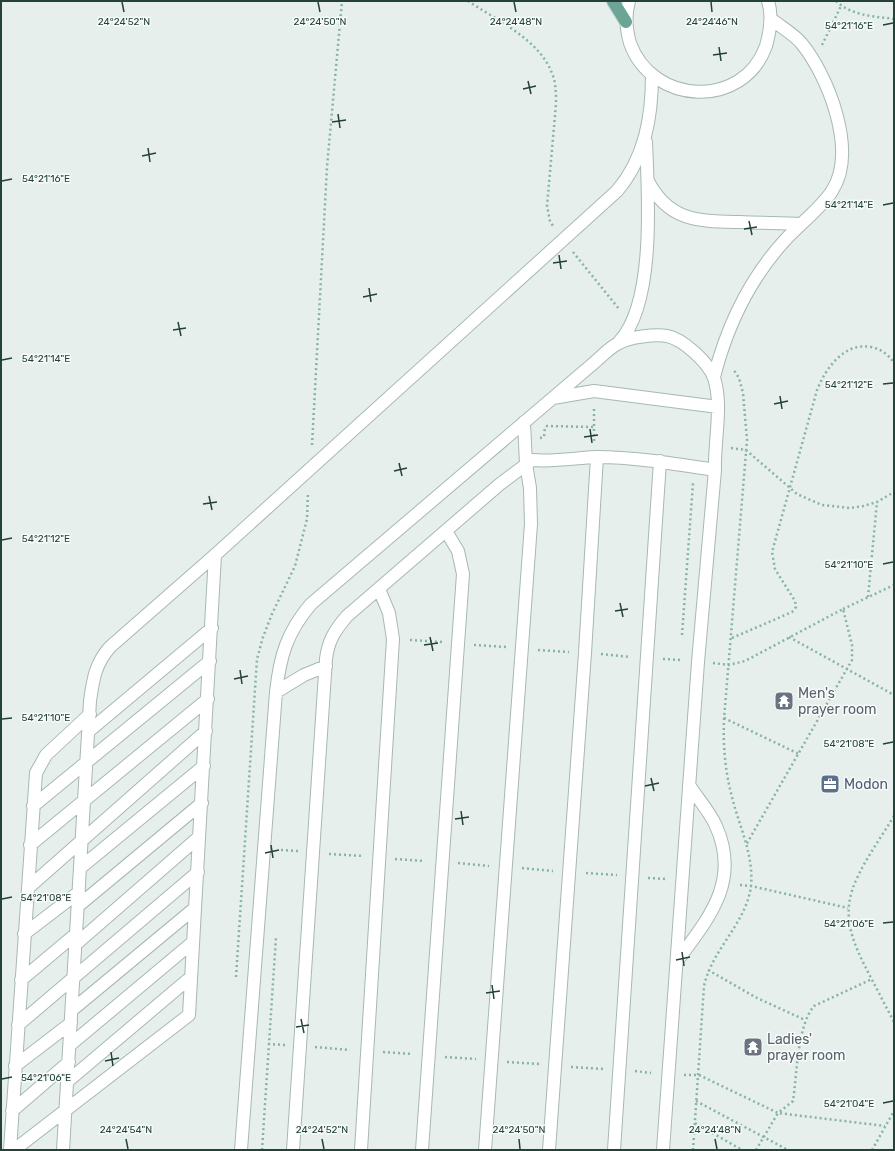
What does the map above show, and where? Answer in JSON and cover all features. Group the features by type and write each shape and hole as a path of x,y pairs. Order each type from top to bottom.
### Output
{"main road":[{"path":"612,1 626,22"}],"street":[{"path":"629,1 626,22 633,51 641,64 652,75 665,84 681,90 697,92 713,90 729,85 743,77 758,61 764,51 769,36 771,19 768,1"},
{"path":"663,1150 698,654 715,470 714,449 718,407 714,377 720,353 732,322 751,286 774,253 832,190 841,170 842,147 839,127 827,87 815,61 800,42 771,19"},
{"path":"241,1150 276,692 280,659 285,644 301,616 311,604 623,338 634,316 644,274 648,243 646,134 652,95 652,75"},
{"path":"63,1150 90,714 93,677 102,656 623,184 635,163 646,134"},
{"path":"647,180 659,199 676,212 686,217 708,221 802,224"},
{"path":"619,342 652,335 668,336 696,354 714,377"},
{"path":"552,398 594,391 718,407"},
{"path":"485,1150 531,524 530,488 526,464 524,422"},
{"path":"293,1150 327,649 334,632 347,616 446,530 500,484 532,460 545,461 597,457 660,461 715,470"},
{"path":"549,1150 586,653 597,457"},
{"path":"614,1150 660,461"},
{"path":"422,1150 463,574 458,551 446,530"},
{"path":"14,1150 66,1112 189,1015 215,555"},
{"path":"361,1150 393,639 389,613 379,589"},
{"path":"89,731 212,628"},
{"path":"33,806 210,661"},
{"path":"276,692 304,675 326,666"},
{"path":"30,845 208,699"},
{"path":"10,1150 36,772 46,755 90,714"},
{"path":"28,888 206,731"},
{"path":"80,868 204,766"},
{"path":"676,961 713,912 723,884 725,869 724,854 716,825 689,786"},
{"path":"78,906 202,803"},
{"path":"21,980 76,938 200,837"},
{"path":"18,1025 198,872"},
{"path":"24,934 79,892"},
{"path":"72,1010 195,908"},
{"path":"70,1045 193,942"},
{"path":"68,1081 191,977"},
{"path":"15,1066 71,1023"},
{"path":"12,1111 69,1062"}],"path":[{"path":"235,983 254,681 257,659 263,637 295,566 303,539 306,519 327,167 342,1"},
{"path":"468,1 527,40 543,55 552,71 556,87 556,104 547,206 550,222 620,310 634,316"},
{"path":"836,1 841,6 857,14 894,19"},
{"path":"815,61 841,6"},
{"path":"732,638 792,612 796,607 795,601 775,570 772,552 817,390 827,370 844,353 861,346 878,349 886,354 894,363"},
{"path":"693,1150 696,1123 696,1101 700,1075 704,986 708,970 741,917 748,902 751,886 749,854 732,799 726,770 724,718 732,638 747,424 743,393 739,378 720,353"},
{"path":"594,391 594,444"},
{"path":"525,443 544,437 546,426 545,421"},
{"path":"546,426 593,427"},
{"path":"714,449 722,447 746,450 790,488 809,501 836,508 850,508 877,502 894,492"},
{"path":"868,597 877,502"},
{"path":"843,609 894,585"},
{"path":"789,638 847,671 893,693"},
{"path":"724,718 799,754"},
{"path":"894,816 858,876 848,908 848,925 854,944 894,1022"},
{"path":"281,858 282,842"},
{"path":"262,1150 276,935"},
{"path":"708,970 757,998 804,1020"},
{"path":"756,1150 778,1114 793,1101 804,1020 814,1006 872,979"},
{"path":"700,1075 778,1114 885,1126"},
{"path":"696,1101 788,1150"},
{"path":"872,1150 894,1111"},
{"path":"696,1123 742,1150"}],"place":[{"name":"Men's prayer room","path":"784,701"},
{"name":"Modon","path":"830,784"},
{"name":"Ladies' prayer room","path":"753,1047"}]}
